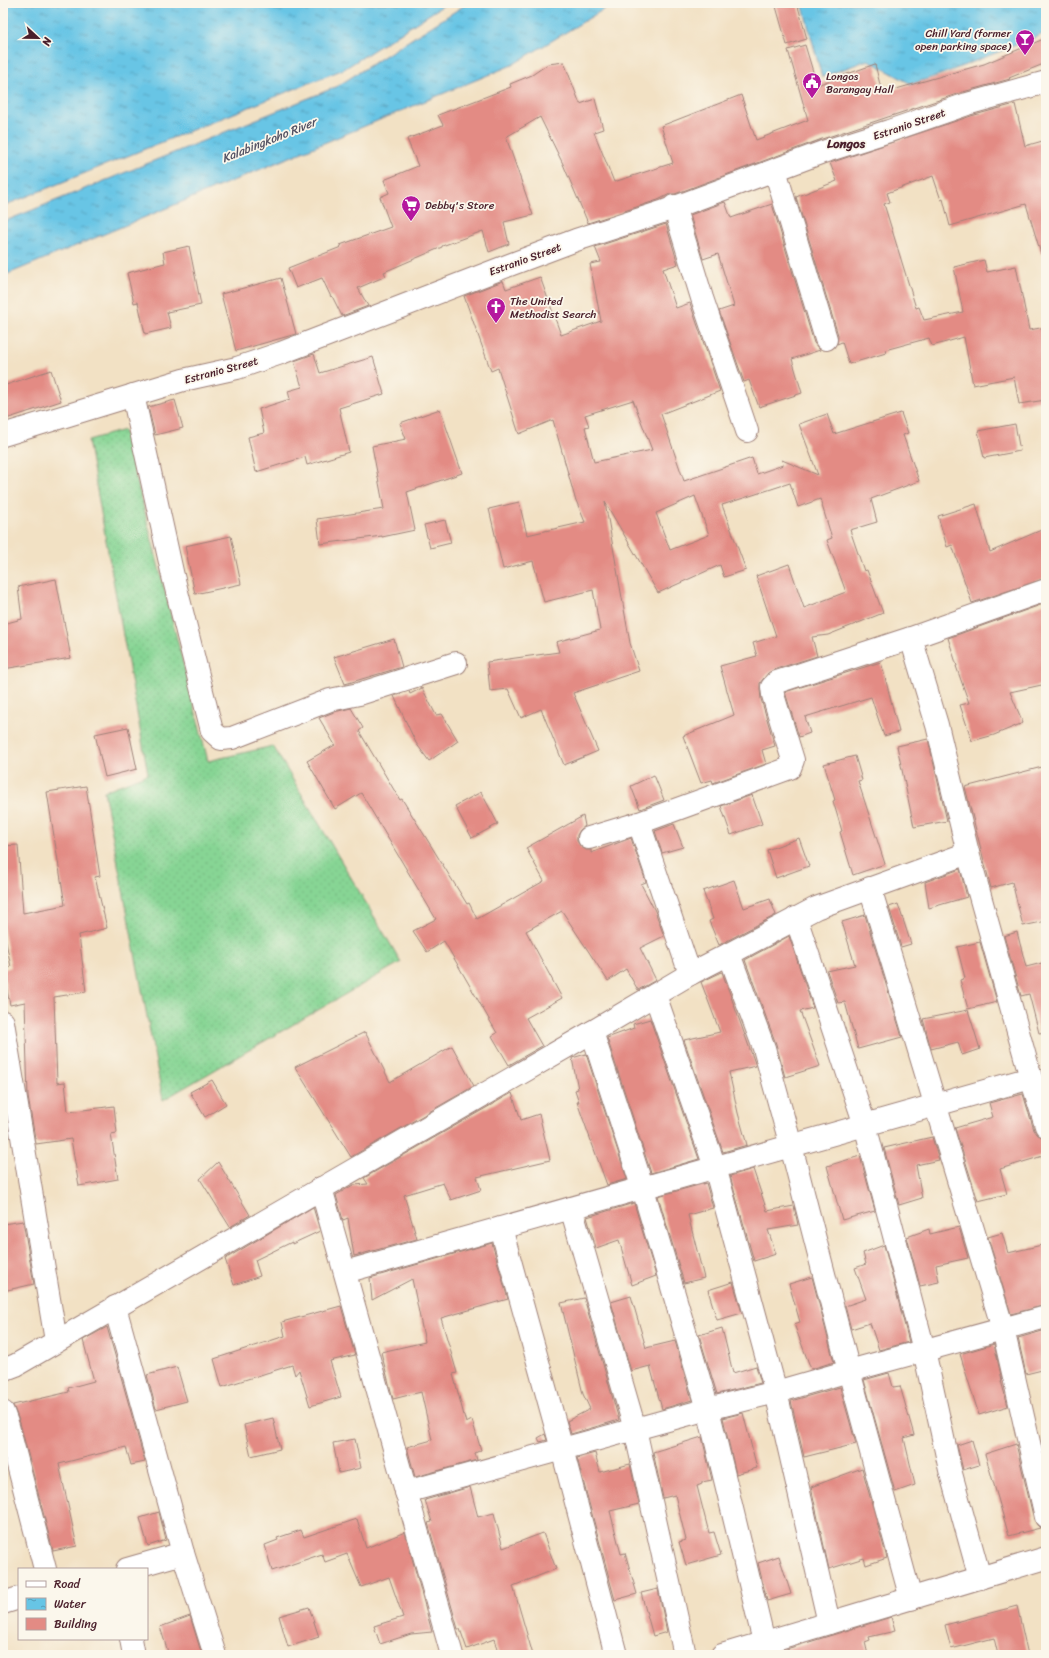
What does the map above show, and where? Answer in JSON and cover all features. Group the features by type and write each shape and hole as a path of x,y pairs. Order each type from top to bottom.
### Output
{"street":[{"name":"Estranio Street","path":"3,435 183,380 237,368 291,350 437,292 576,240 662,212 674,206 823,152 903,127 967,104 1046,82"},
{"path":"775,170 826,339"},
{"path":"674,206 702,298 747,431"},
{"path":"133,395 179,600 212,731 221,739 232,738 330,700 359,694 456,664"},
{"path":"589,838 639,823 790,768 792,760 772,695 772,687 777,682 911,638 1046,590"},
{"path":"911,638 936,725 968,852 1031,1078 1046,1126"},
{"path":"639,823 690,974"},
{"path":"3,1370 16,1365 690,974 816,908 968,852"},
{"path":"870,888 1003,1329 1046,1517"},
{"path":"796,918 865,1125 924,1350 950,1470 980,1578"},
{"path":"729,954 764,1048 792,1146 849,1371 911,1599"},
{"path":"655,995 715,1167 776,1392 829,1623"},
{"path":"3,1022 56,1341"},
{"path":"592,1032 643,1189 708,1409 764,1642"},
{"path":"345,1272 643,1189 715,1167 1031,1078"},
{"path":"321,1188 452,1655"},
{"path":"571,1208 635,1429 685,1655"},
{"path":"501,1228 616,1655"},
{"path":"115,1307 183,1554 215,1655"},
{"path":"406,1492 1046,1317"},
{"path":"3,1412 8,1426 45,1568"},
{"path":"131,1568 183,1554"},
{"path":"722,1655 1046,1558"},
{"path":"3,1602 18,1598"},
{"path":"131,1640 134,1655"}],"green space":[{"path":"124,430 208,761 273,746 401,962 163,1100 104,791 148,774 88,440"}],"water":[{"path":"3,3 447,3 344,69 3,206"},
{"name":"Kalabingkoho River","path":"468,3 614,3 512,65 3,276 3,222 336,87"},
{"path":"802,3 1046,3 1046,33 940,75 911,84 868,60 822,77"}],"building":[{"path":"775,3 797,3 807,39 787,45"},
{"path":"1046,38 1046,63 1009,78 1010,79 963,92 822,139 675,194 670,194 658,200 588,223 563,164 540,117 506,137 533,215 504,222 509,244 489,252 483,231 442,246 384,272 386,276 358,288 368,306 342,316 322,278 296,288 288,268 341,247 340,245 391,227 380,197 389,193 384,180 418,166 407,139 443,125 438,115 511,87 510,84 532,75 548,64 564,62 580,104 595,99 603,129 594,132 614,182 673,163 661,126 741,95 756,140 808,120 788,50 805,45 817,85 875,64 882,93 984,64"},
{"path":"1015,104 1025,146 1046,140 1046,253 1041,254 1026,204 950,226 943,199 941,200 933,176 887,193 890,202 884,204 916,308 919,307 924,320 963,312 954,267 984,260 987,272 1016,266 1029,330 1046,327 1046,400 1019,404 1014,377 973,385 964,337 932,346 929,338 885,350 886,353 849,364 842,342 837,344 838,335 796,197 837,181 830,163 971,116"},
{"path":"725,202 731,218 772,204 814,343 820,350 792,359 802,393 759,407 749,380 744,382 719,311 734,306 718,254 703,259 690,215"},
{"path":"666,224 678,264 663,269 676,308 690,303 720,391 661,414 684,481 752,458 757,474 783,465 782,460 818,475 799,424 827,414 834,434 901,413 908,433 903,435 919,481 871,499 877,522 850,530 864,571 867,570 883,613 828,635 812,637 817,656 768,673 760,683 760,689 761,699 775,746 762,750 766,764 713,783 712,780 701,783 683,736 734,715 720,666 757,656 753,643 776,636 756,576 789,564 804,608 846,592 827,540 832,538 820,499 798,507 790,483 722,505 746,570 724,577 720,565 658,593 605,502 630,643 639,671 573,693 598,751 564,765 541,709 521,718 508,689 490,691 487,662 559,652 556,642 600,630 593,590 544,602 533,561 503,569 489,509 519,502 527,535 585,522 575,498 553,420 519,434 498,368 491,371 464,296 503,281 506,289 540,277 561,335 601,321 590,264 601,262 595,247","holes":["633,400 652,450 594,462 585,427 589,426 585,415","695,496 709,535 670,550 656,513"]},
{"path":"189,246 201,305 167,312 171,328 145,334 138,302 134,303 127,273 165,263 163,252"},
{"path":"281,278 296,334 236,351 221,294"},
{"path":"314,354 320,373 373,357 384,394 339,408 349,452 307,465 305,457 256,472 248,437 264,433 259,409 290,399 288,391 302,387 294,361"},
{"path":"51,370 61,401 3,420 3,386"},
{"path":"175,400 183,428 155,435 148,407"},
{"path":"440,409 462,473 407,492 415,530 382,537 320,544 317,519 384,509 372,446 406,439 400,423"},
{"path":"1015,424 1020,451 984,458 978,431"},
{"path":"976,504 990,552 1046,528 1046,578 972,603 952,545 947,547 938,516"},
{"path":"445,520 451,543 430,548 424,525"},
{"path":"231,536 241,584 195,594 185,546"},
{"path":"56,579 71,658 3,669 3,624 22,619 18,587"},
{"path":"1046,603 1046,684 1010,692 1023,723 994,735 972,741 960,705 969,703 948,638"},
{"path":"394,639 402,667 345,684 334,657"},
{"path":"881,662 899,732 884,736 871,697 805,717 810,733 799,737 785,692"},
{"path":"422,688 436,715 442,714 458,741 429,761 416,743 394,696 409,691 410,694"},
{"path":"351,708 363,728 359,731 400,800 402,799 467,904 469,903 477,919 544,881 526,848 583,816 585,826 577,835 577,841 581,847 586,850 591,850 591,853 631,838 646,882 641,884 655,911 664,936 640,948 656,980 638,990 626,969 608,981 562,911 526,931 562,998 526,1018 542,1046 509,1065 492,1036 497,1033 444,941 427,952 413,931 436,919 361,793 335,809 307,761 335,745 319,718 334,712"},
{"path":"128,727 137,769 105,777 95,734"},
{"path":"928,739 947,821 914,827 897,746"},
{"path":"855,756 862,780 858,781 885,864 853,875 840,832 842,831 833,801 835,800 824,764"},
{"path":"1046,766 1046,921 1023,926 1012,882 991,888 965,787"},
{"path":"654,775 664,800 640,809 631,786"},
{"path":"86,786 100,876 95,877 107,928 79,935 86,992 54,997 57,1083 65,1082 68,1112 114,1106 117,1133 111,1134 118,1179 79,1186 71,1139 36,1144 28,1097 25,1002 10,1005 3,970 11,967 3,927 3,846 18,845 23,913 65,905 47,792"},
{"path":"481,792 498,824 472,838 455,806"},
{"path":"752,795 762,824 731,835 721,806"},
{"path":"674,824 683,847 662,853 655,831"},
{"path":"799,838 809,866 776,878 767,850"},
{"path":"960,869 967,897 929,908 925,882"},
{"path":"734,880 744,908 770,899 776,915 719,945 709,921 713,919 703,891"},
{"path":"898,904 911,944 901,947 889,907"},
{"path":"865,915 902,1037 858,1049 845,1002 838,1003 827,971 855,965 842,922"},
{"path":"1017,932 1026,967 1046,962 1046,1032 1039,1033 1029,994 1021,996 1004,936"},
{"path":"789,936 813,1008 800,1011 820,1066 785,1077 776,1044 745,960"},
{"path":"980,942 997,1002 968,1009 960,980 965,978 957,947"},
{"path":"722,972 756,1066 729,1072 747,1145 723,1152 684,1040 720,1032 701,982"},
{"path":"968,1010 980,1049 962,1055 958,1042 931,1049 923,1019"},
{"path":"650,1019 699,1159 651,1173 607,1038 634,1028 633,1024"},
{"path":"365,1032 390,1082 452,1046 474,1086 351,1157 295,1067"},
{"path":"586,1054 627,1179 607,1185 577,1102 579,1102 575,1090 578,1089 572,1058"},
{"path":"212,1080 226,1104 205,1117 190,1092"},
{"path":"512,1093 521,1120 539,1114 550,1160 477,1177 481,1190 451,1200 443,1183 404,1195 417,1239 354,1256 348,1218 343,1220 336,1195 353,1185 368,1184 364,1178"},
{"path":"1023,1094 1034,1130 1038,1135 1046,1138 1046,1155 1000,1169 1007,1194 978,1201 955,1128 993,1117 989,1103"},
{"path":"932,1137 939,1160 916,1165 922,1198 899,1205 884,1148"},
{"path":"860,1156 875,1211 842,1220 827,1166"},
{"path":"218,1162 250,1215 230,1227 200,1179"},
{"path":"753,1169 767,1211 794,1206 798,1225 768,1230 776,1254 754,1261 730,1176"},
{"path":"706,1183 713,1208 688,1215 704,1278 684,1283 658,1196"},
{"path":"634,1203 656,1276 632,1285 619,1240 596,1248 587,1217"},
{"path":"313,1207 320,1231 292,1244 292,1242 255,1260 260,1276 234,1285 225,1259"},
{"path":"23,1221 34,1284 3,1291 3,1224"},
{"path":"959,1227 968,1258 936,1265 939,1282 920,1286 907,1237 929,1229 930,1234"},
{"path":"1002,1233 1008,1253 1046,1244 1046,1305 1011,1314 988,1237"},
{"path":"492,1243 508,1299 441,1318 457,1373 453,1374 466,1423 472,1420 481,1450 475,1453 477,1460 415,1477 407,1447 432,1440 421,1392 393,1399 381,1352 425,1342 412,1279 372,1300 370,1278"},
{"path":"884,1245 909,1342 879,1350 870,1323 851,1329 845,1306 866,1299 855,1268 866,1264 863,1253"},
{"path":"812,1277 834,1362 811,1369 794,1324 800,1322 789,1284"},
{"path":"733,1282 742,1313 717,1320 708,1290"},
{"path":"631,1296 646,1348 675,1341 692,1400 662,1409 650,1366 631,1371 611,1302"},
{"path":"584,1298 619,1420 571,1434 567,1421 590,1409 583,1394 561,1303"},
{"path":"341,1306 355,1355 330,1361 341,1397 310,1406 299,1370 295,1375 292,1365 222,1387 214,1359 285,1336 282,1322"},
{"path":"107,1327 145,1462 131,1465 126,1447 59,1464 77,1546 53,1551 20,1423 13,1405 69,1392 68,1388 94,1381 83,1340"},
{"path":"722,1328 733,1373 756,1366 761,1383 717,1394 699,1335"},
{"path":"1046,1330 1046,1369 1026,1374 1018,1338"},
{"path":"994,1344 1001,1381 1008,1406 979,1415 960,1354"},
{"path":"177,1367 187,1401 156,1409 147,1375"},
{"path":"889,1373 893,1387 900,1386 914,1435 904,1438 915,1485 895,1492 864,1380"},
{"path":"840,1387 856,1444 804,1457 791,1401"},
{"path":"743,1413 757,1468 736,1474 723,1418"},
{"path":"273,1418 280,1449 251,1456 244,1425"},
{"path":"545,1434 547,1440 540,1442 538,1438"},
{"path":"702,1437 712,1480 702,1482 702,1484 697,1486 709,1533 714,1532 721,1555 686,1565 679,1542 686,1540 675,1495 663,1498 653,1452"},
{"path":"355,1439 361,1468 339,1473 333,1443"},
{"path":"972,1440 979,1465 963,1470 957,1445"},
{"path":"1016,1444 1034,1520 1040,1528 1009,1536 985,1454"},
{"path":"595,1453 600,1472 630,1464 639,1504 610,1511 621,1554 625,1553 637,1594 615,1600 577,1458"},
{"path":"862,1468 887,1558 866,1565 864,1558 829,1569 811,1487"},
{"path":"470,1487 478,1517 494,1513 503,1548 543,1533 556,1569 513,1586 533,1655 499,1655 494,1639 467,1649 460,1629 458,1629 428,1523 432,1522 425,1500"},
{"path":"159,1512 166,1540 148,1546 140,1518"},
{"path":"357,1519 366,1548 405,1532 432,1632 411,1634 380,1644 374,1626 403,1617 389,1577 361,1587 347,1554 325,1562 322,1554 272,1571 265,1545 278,1540 277,1538 301,1530 304,1537"},
{"path":"779,1556 791,1594 767,1601 758,1563"},
{"path":"658,1589 667,1632 653,1636 641,1593"},
{"path":"1017,1606 1028,1655 998,1655 994,1638 951,1649 945,1625"},
{"path":"309,1607 319,1637 288,1647 279,1616"},
{"path":"190,1616 202,1655 169,1655 160,1627"},
{"path":"891,1617 895,1631 869,1637 870,1640 865,1642 868,1655 770,1655 770,1654"}],"place":[{"name":"Chill Yard (former open parking space)","path":"1025,56"},
{"name":"Longos Barangay Hall","path":"812,99"},
{"name":"Debby's Store","path":"411,222"},
{"name":"The United Methodist Search","path":"496,324"}],"district":[{"name":"Longos","path":"846,143"}]}
